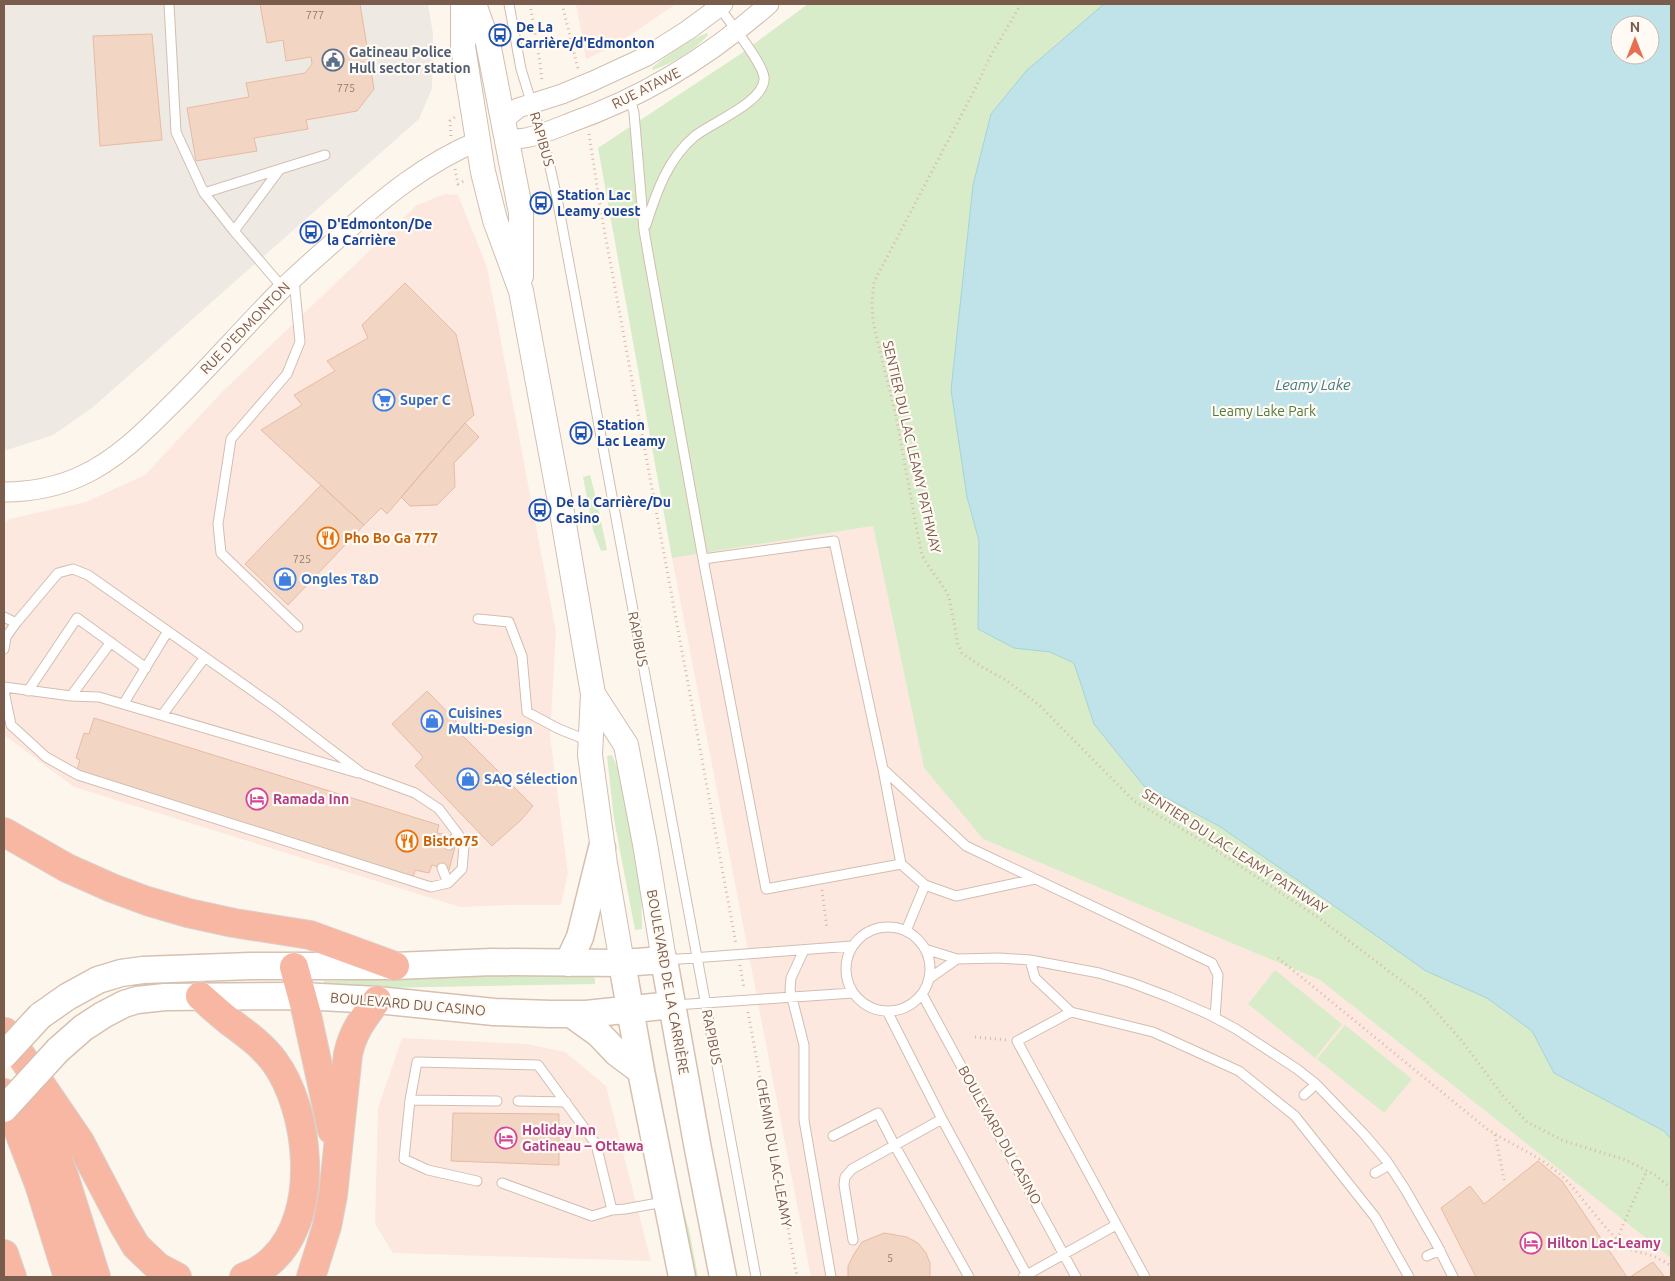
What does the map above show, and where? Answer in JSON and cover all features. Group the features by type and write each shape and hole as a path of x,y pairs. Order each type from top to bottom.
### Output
{"highway":[{"path":"4,832 67,868 147,901 188,913 234,923 310,935 395,966"},
{"path":"294,967 336,1154"},
{"path":"200,996 255,1040 275,1062 288,1086 301,1128 305,1172 302,1198 296,1222 287,1242 273,1260 263,1268 244,1277"},
{"path":"311,1277 327,1226 333,1195 336,1154 351,1040 357,1027 376,1000"},
{"path":"4,1039 38,1108 58,1158 96,1277"},
{"path":"4,1039 80,1142 136,1246 158,1267 177,1277"},
{"path":"4,1093 39,1184 68,1277"},
{"path":"4,1254 12,1277"}],"main road":[{"path":"568,963 580,936 602,848"},
{"path":"4,1039 40,1016 57,1002 88,985 109,976 132,971 196,967 395,966 492,962 568,963 664,960"},
{"name":"BOULEVARD DE LA CARRIÈRE","path":"664,960 723,1277"},
{"name":"BOULEVARD DE LA CARRIÈRE","path":"622,962 641,1070 682,1277"},
{"name":"BOULEVARD DU CASINO","path":"4,1109 58,1050 89,1023 124,1004 137,1000 158,997 302,996 376,1000 494,1012 571,1014 672,1005"},
{"path":"571,1014 600,1034 617,1053 641,1070"}],"street":[{"name":"BOULEVARD DE LA CARRIÈRE","path":"463,4 463,47 483,172 495,220 521,291 593,694 590,755 602,848 622,962"},
{"name":"BOULEVARD DE LA CARRIÈRE","path":"474,4 488,43 522,213 521,291"},
{"name":"RUE ATAWE","path":"721,5 688,30 647,56 562,94 518,108 505,130 526,138 587,117 630,98 683,70 769,4"},
{"path":"478,141 505,130"},
{"name":"RUE D'EDMONTON","path":"4,492 30,490 63,483 82,475 122,451 184,392 288,283 366,212 393,190 439,160 478,141"},
{"name":"BOULEVARD DE LA CARRIÈRE","path":"593,694 626,745 644,835 664,960"}],"lane":[{"path":"169,4 176,132 204,192 234,231 288,283 300,342 287,374 231,439 218,524 221,553 298,627"},
{"name":"RAPIBUS","path":"509,4 521,69 541,133 557,198 756,1277"},
{"path":"644,230 657,191 680,150 695,136 755,98 762,90 764,77 761,69 721,5"},
{"path":"630,98 634,112 644,230 703,559 766,889 901,864"},
{"path":"204,192 325,155"},
{"path":"234,231 281,169"},
{"path":"703,559 834,541 883,769 901,864 925,885 956,896 1035,879"},
{"path":"4,650 6,637 58,573 73,569 88,575 205,657 274,706 363,774"},
{"path":"4,617 16,623"},
{"path":"28,690 77,618 146,668"},
{"path":"478,619 510,622 522,656 527,712 558,729 590,742"},
{"path":"124,703 168,631"},
{"path":"72,696 112,642"},
{"path":"163,714 205,657"},
{"path":"4,687 72,696 99,697 124,703 363,774 414,793 439,809 458,834 464,846 462,868 448,882 432,887 78,775 46,757 11,725 4,692"},
{"path":"883,769 966,846 1212,963 1218,974 1215,1018"},
{"path":"449,845 458,834"},
{"path":"442,868 448,882"},
{"path":"906,931 925,885"},
{"path":"882,927 906,931 917,938 925,948 930,968 930,978 922,994 907,1007 887,1012 874,1009 862,1002 853,993 848,982 847,958 852,946 860,937 871,931 882,927"},
{"path":"664,960 852,946"},
{"path":"925,948 957,959 999,958 1030,960 1099,973 1169,997 1215,1018 1262,1045 1316,1084 1364,1134 1389,1164 1440,1250 1452,1277"},
{"path":"804,950 791,978 791,997 804,1045 804,1120 831,1277"},
{"path":"930,978 957,959"},
{"path":"1030,960 1035,978 1071,1012 1153,1032 1239,1071 1295,1116 1375,1217 1409,1277"},
{"name":"BOULEVARD DU CASINO","path":"672,1005 853,993"},
{"name":"BOULEVARD DU CASINO","path":"922,994 1076,1277"},
{"path":"887,1012 1026,1276 1116,1225"},
{"path":"1071,1012 1017,1041 1145,1277"},
{"path":"477,1181 428,1170 404,1159 410,1100 417,1062 538,1065 596,1144 612,1210"},
{"path":"1304,1095 1316,1084"},
{"path":"410,1100 497,1101"},
{"path":"518,1101 566,1102"},
{"path":"833,1136 878,1113 969,1277"},
{"path":"853,1240 844,1185 845,1177 852,1169 942,1119"},
{"path":"1375,1174 1389,1164"},
{"path":"502,1183 592,1216 612,1210 667,1201"},
{"path":"1427,1256 1440,1250"}],"path":[{"path":"530,4 540,63 542,88"},
{"path":"562,4 579,72"},
{"name":"SENTIER DU LAC LEAMY PATHWAY","path":"1021,4 990,57 874,282 872,302 873,322 896,416 922,555 949,597 958,644 962,652 982,667 1006,680 1038,704 1134,801 1198,839 1319,918 1424,998 1462,1041 1503,1096 1528,1122 1564,1141 1626,1160 1656,1175 1671,1188"},
{"path":"589,131 601,212 735,936"},
{"path":"825,901 827,929"},
{"path":"1278,958 1495,1134 1526,1150 1552,1169 1566,1181 1628,1249 1663,1260 1671,1266"},
{"path":"742,973 744,990"},
{"name":"CHEMIN DU LAC-LEAMY","path":"749,1020 797,1277"},
{"path":"975,1037 992,1038"},
{"path":"1495,1134 1505,1184"},
{"path":"1617,1239 1647,1170"}],"shaded area":[{"path":"4,4 428,4 433,34 432,88 419,119 92,408 53,435 4,451"},
{"path":"576,4 676,4 614,46 586,59"},
{"path":"445,194 458,195 487,267 556,632 550,736 568,873 561,905 460,907 74,787 4,735 4,523 9,519 86,502 145,475 222,392 417,205"},
{"path":"873,526 924,768 983,839 1320,980 1671,1258 1671,1277 811,1277 672,558"},
{"path":"402,1038 527,1044 565,1052 606,1086 651,1261 393,1253 375,1224 378,1108"}],"green space":[{"name":"Leamy Lake","path":"808,4 1671,4 1671,1258 1320,980 983,839 924,768 873,526 672,558 598,148 739,55"},
{"path":"707,33 708,35 690,51 676,60 653,70 652,68 671,53"},
{"path":"590,475 607,550 601,551 593,530 583,477"},
{"path":"612,755 621,776 641,888 642,929 635,930 614,819 607,756"},
{"path":"1275,970 1342,1024 1315,1058 1248,1004"},
{"path":"562,974 585,975 595,978 595,984 377,988 324,984 324,981"},
{"path":"1345,1025 1412,1079 1384,1113 1317,1059"},
{"path":"646,1038 650,1038 678,1189 690,1234 698,1277 695,1277"}],"water":[{"name":"Leamy Lake","path":"1104,4 1671,4 1671,1139 1664,1131 1554,1073 1532,1031 1487,998 1426,971 1219,826 1144,786 1094,724 1074,663 1050,652 1014,648 978,629 979,541 967,497 951,390 973,185 991,114 1026,71"}],"building":[{"name":"Gatineau Police Hull sector station","path":"260,4 360,4 374,89 357,111 306,120 308,129 254,138 257,151 196,161 187,108 249,97 246,83 305,73 312,64 311,57 286,61 283,40 267,43"},
{"path":"152,34 162,140 100,146 93,36"},
{"name":"Super C","path":"405,283 456,334 474,415 387,514 381,508 364,525 261,430 302,405 294,395 335,371 327,361 368,338 362,325"},
{"path":"465,423 479,437 454,463 455,487 437,505 410,506 401,497"},
{"path":"321,485 364,525 288,605 245,564"},
{"path":"427,691 457,722 455,728 533,806 521,820 492,846 415,766 423,757 392,724"},
{"name":"Ramada Inn","path":"94,718 439,825 437,833 447,835 444,843 455,847 449,870 432,865 429,873 415,870 413,878 76,773 80,760 76,758 84,733 89,734"},
{"name":"Holiday Inn Gatineau – Ottawa","path":"453,1113 559,1114 559,1165 451,1161"},
{"name":"Hilton Lac-Leamy","path":"1538,1161 1562,1181 1627,1277 1476,1277 1441,1208 1470,1186 1484,1204"},
{"path":"884,1233 907,1237 918,1243 926,1253 930,1263 930,1277 848,1277 848,1266 862,1242"},
{"name":"Hilton Lac-Leamy","path":"1653,1262 1665,1277 1630,1277"}],"place":[{"name":"De La Carrière/d'Edmonton","path":"500,35"},
{"name":"Gatineau Police Hull sector station","path":"333,60"},
{"name":"Station Lac Leamy ouest","path":"541,203"},
{"name":"D'Edmonton/De la Carrière","path":"311,232"},
{"name":"Super C","path":"384,400"},
{"name":"Station Lac Leamy","path":"581,433"},
{"name":"De la Carrière/Du Casino","path":"540,510"},
{"name":"Pho Bo Ga 777","path":"328,538"},
{"name":"Ongles T&D","path":"285,579"},
{"name":"Cuisines Multi-Design","path":"432,721"},
{"name":"SAQ Sélection","path":"468,779"},
{"name":"Ramada Inn","path":"257,799"},
{"name":"Bistro75","path":"407,841"},
{"name":"Holiday Inn Gatineau – Ottawa","path":"506,1138"},
{"name":"Hilton Lac-Leamy","path":"1531,1243"}],"park label":[{"name":"Leamy Lake Park","path":"1264,411"}]}
